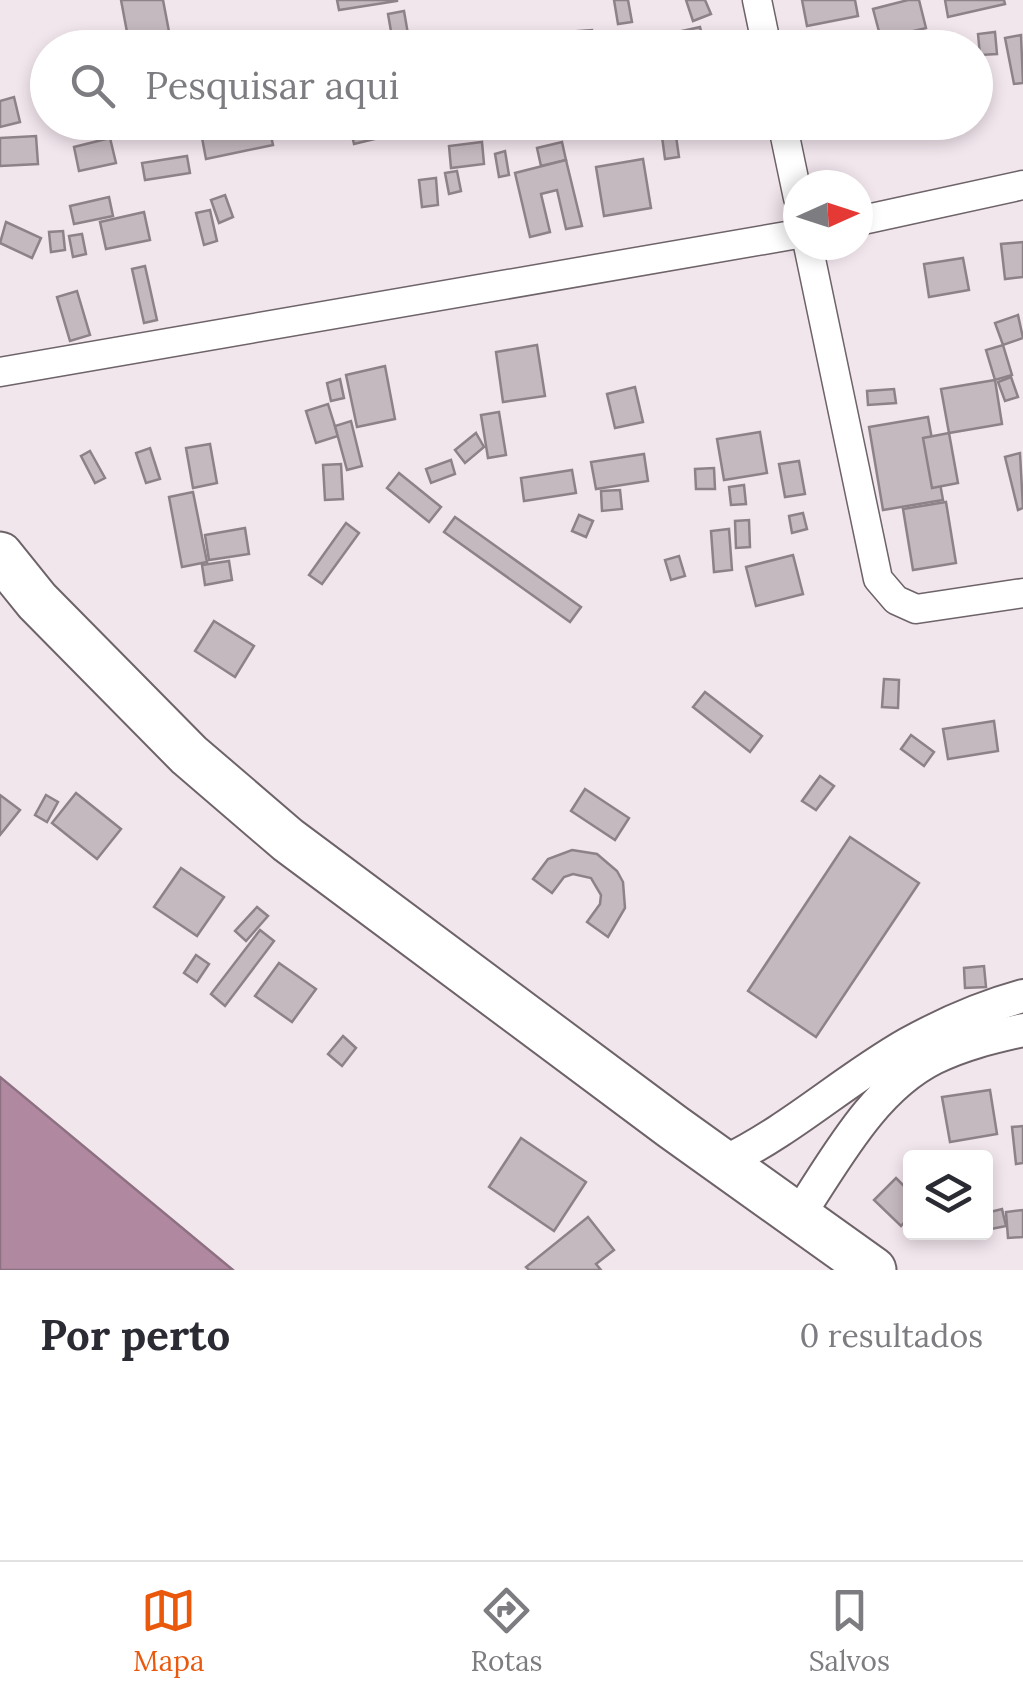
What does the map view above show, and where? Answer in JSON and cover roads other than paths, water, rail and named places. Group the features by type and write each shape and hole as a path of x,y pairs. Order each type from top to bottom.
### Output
{"highway":[{"path":"0,556 19,596 189,755 288,840 873,1270"}],"street":[{"path":"757,0 763,30"},
{"path":"786,140 792,170"},
{"path":"873,219 1023,185"},
{"path":"0,372 783,237"},
{"path":"811,260 878,580 896,600 916,609 1023,593"},
{"path":"731,1168 910,1043 988,1006 1023,996"},
{"path":"791,1211 872,1108 898,1084 931,1059 976,1040 1023,1030"}]}
